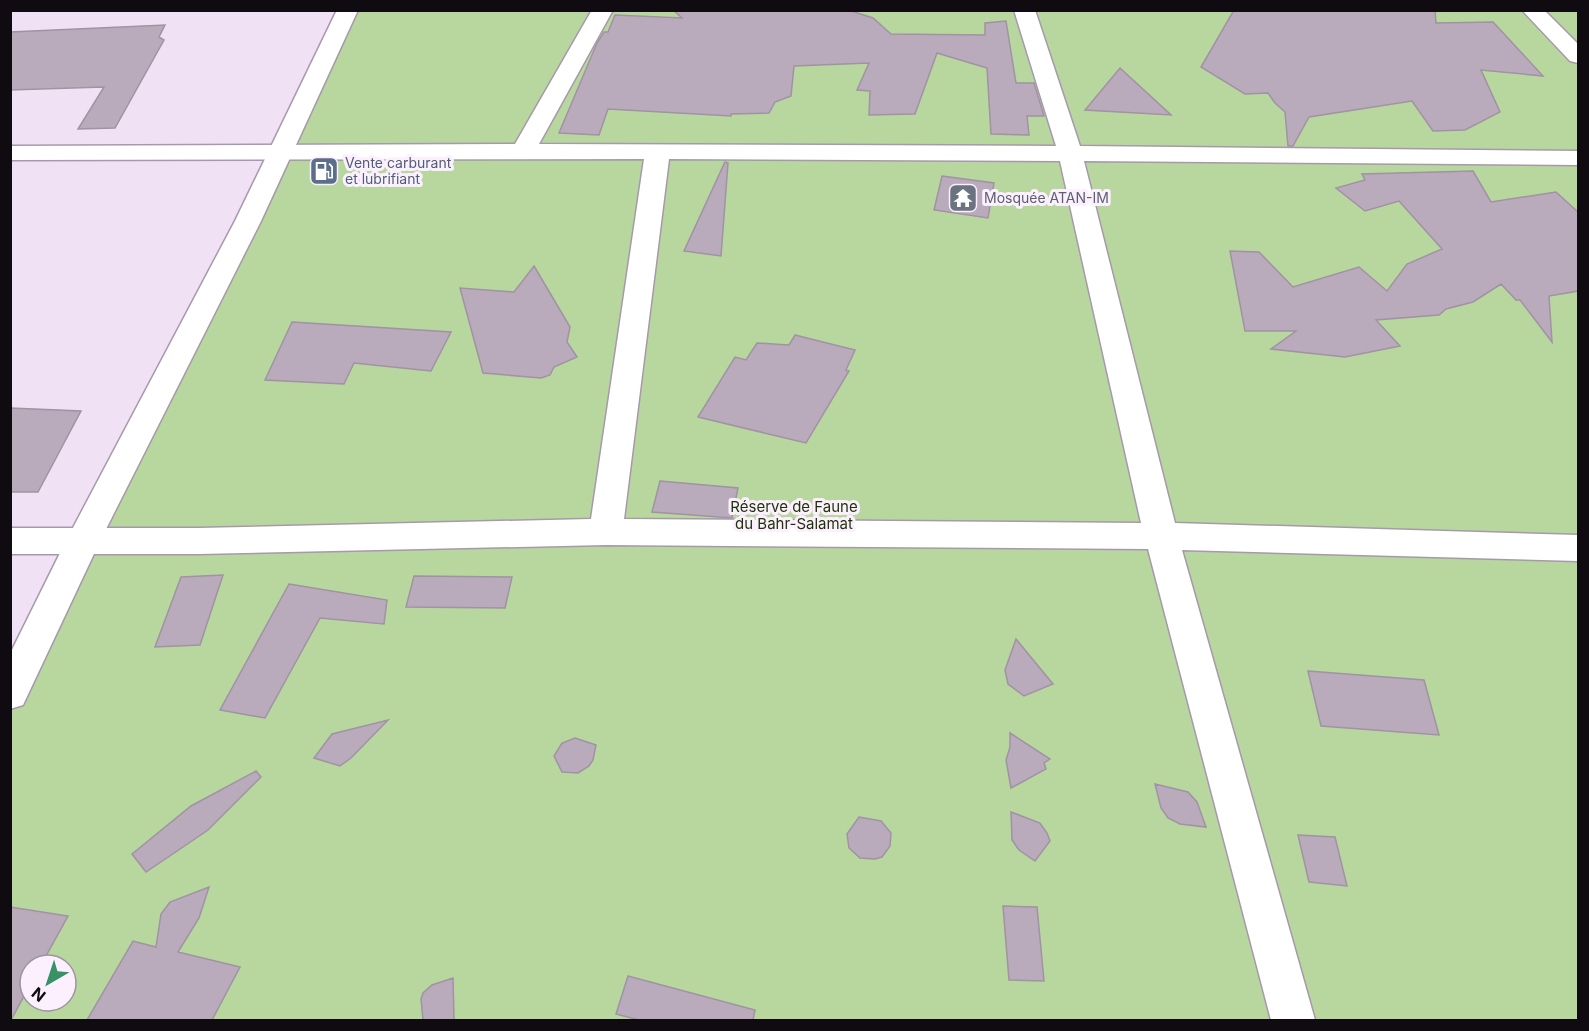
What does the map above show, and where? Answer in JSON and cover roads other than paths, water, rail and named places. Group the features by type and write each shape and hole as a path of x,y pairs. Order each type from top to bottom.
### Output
{"street":[{"path":"10,693 83,541 248,221 348,10"},
{"path":"522,152 603,10"},
{"path":"1024,10 1070,153 1161,536 1293,1020"},
{"path":"1532,10 1578,56"},
{"path":"10,153 282,150 1070,153 1578,158"},
{"path":"606,532 657,153"},
{"path":"10,541 199,541 606,532 1161,536 1578,548"}],"place":[{"name":"Vente carburant et lubrifiant","path":"324,171"},
{"name":"Mosquée ATAN-IM","path":"963,198"}],"park label":[{"name":"Réserve de Faune du Bahr-Salamat","path":"794,516"}]}
